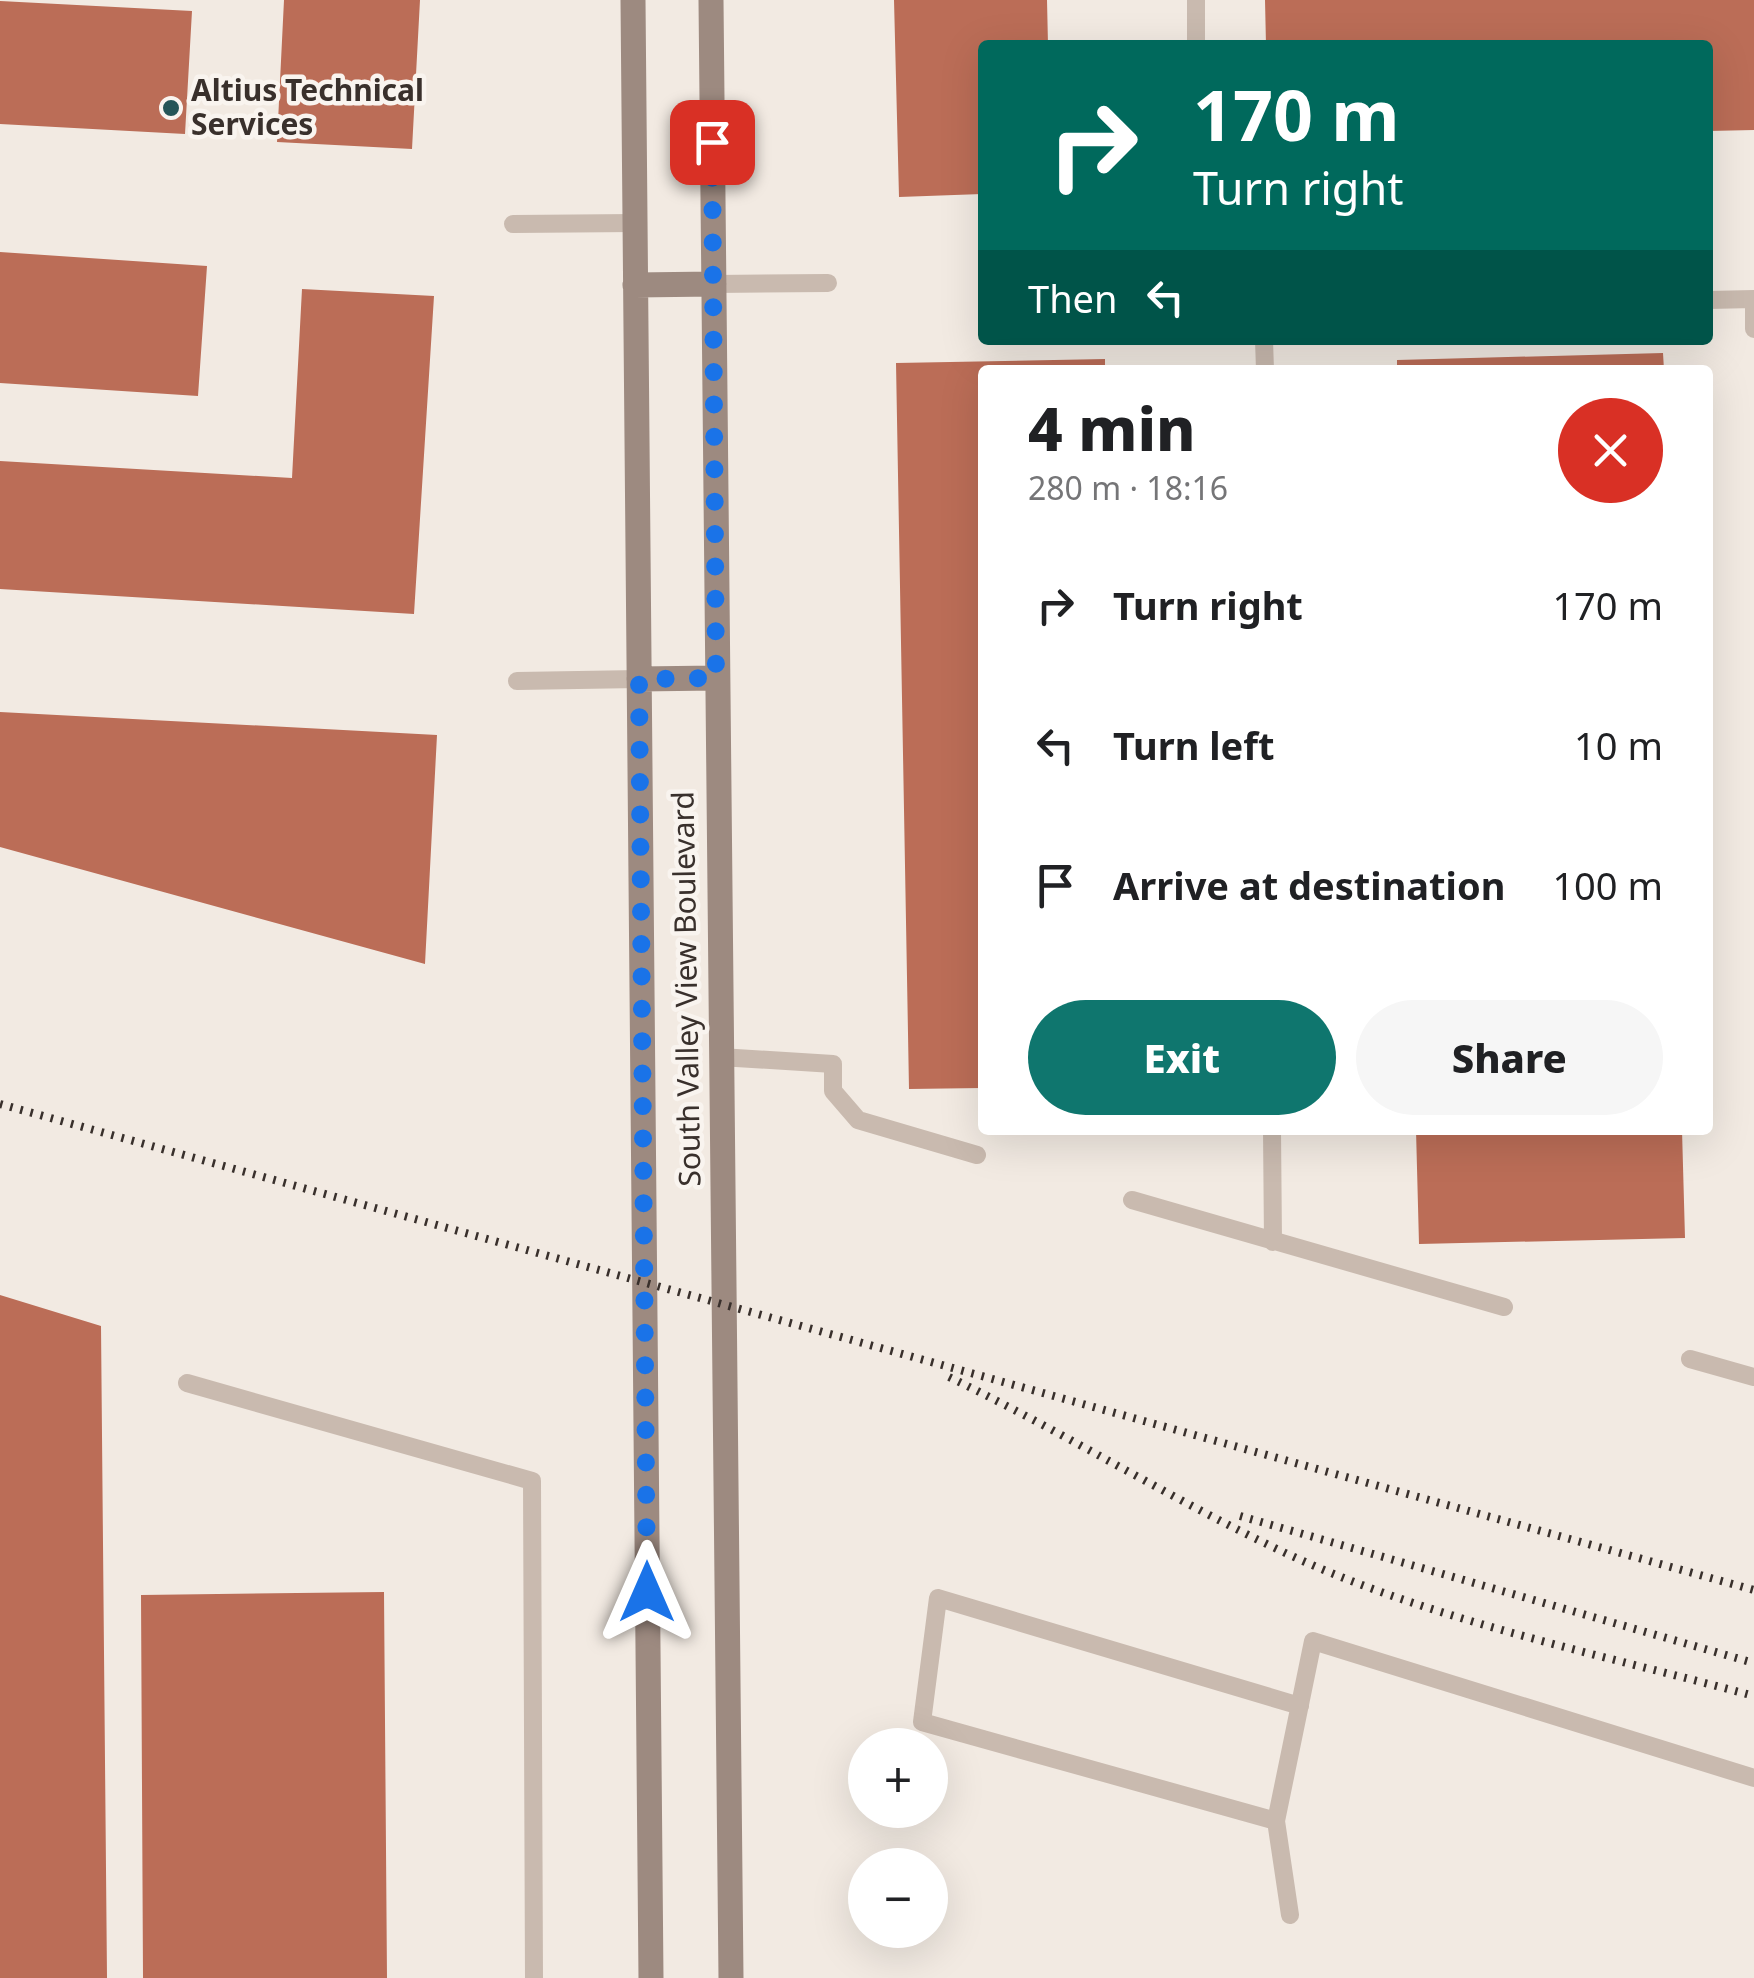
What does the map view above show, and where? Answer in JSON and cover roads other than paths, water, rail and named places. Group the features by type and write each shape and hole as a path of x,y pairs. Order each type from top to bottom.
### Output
{"main road":[{"name":"South Valley View Boulevard","path":"633,0 651,1978"},
{"name":"South Valley View Boulevard","path":"711,0 731,1978"},
{"path":"635,285 714,284"},
{"path":"639,679 716,678"}],"lane":[{"path":"1196,0 1196,40"},
{"path":"513,224 635,223"},
{"path":"714,284 828,283"},
{"path":"1713,300 1754,299 1754,328"},
{"path":"517,680 639,679"},
{"path":"720,1057 833,1064 832,1091 858,1120 977,1154"},
{"path":"1272,1135 1273,1242"},
{"path":"1132,1200 1504,1307"},
{"path":"1690,1360 1754,1378"},
{"path":"187,1383 532,1481 534,1978"},
{"path":"1276,1821 922,1722 938,1598 1300,1706"},
{"path":"1290,1916 1276,1821 1313,1642 1754,1778"}],"railway":[{"path":"0,1104 1754,1590"},
{"path":"949,1377 1236,1529 1332,1573 1511,1633 1754,1696"},
{"path":"1240,1516 1754,1663"}],"place":[{"name":"Altius Technical Services","path":"171,108"}]}
